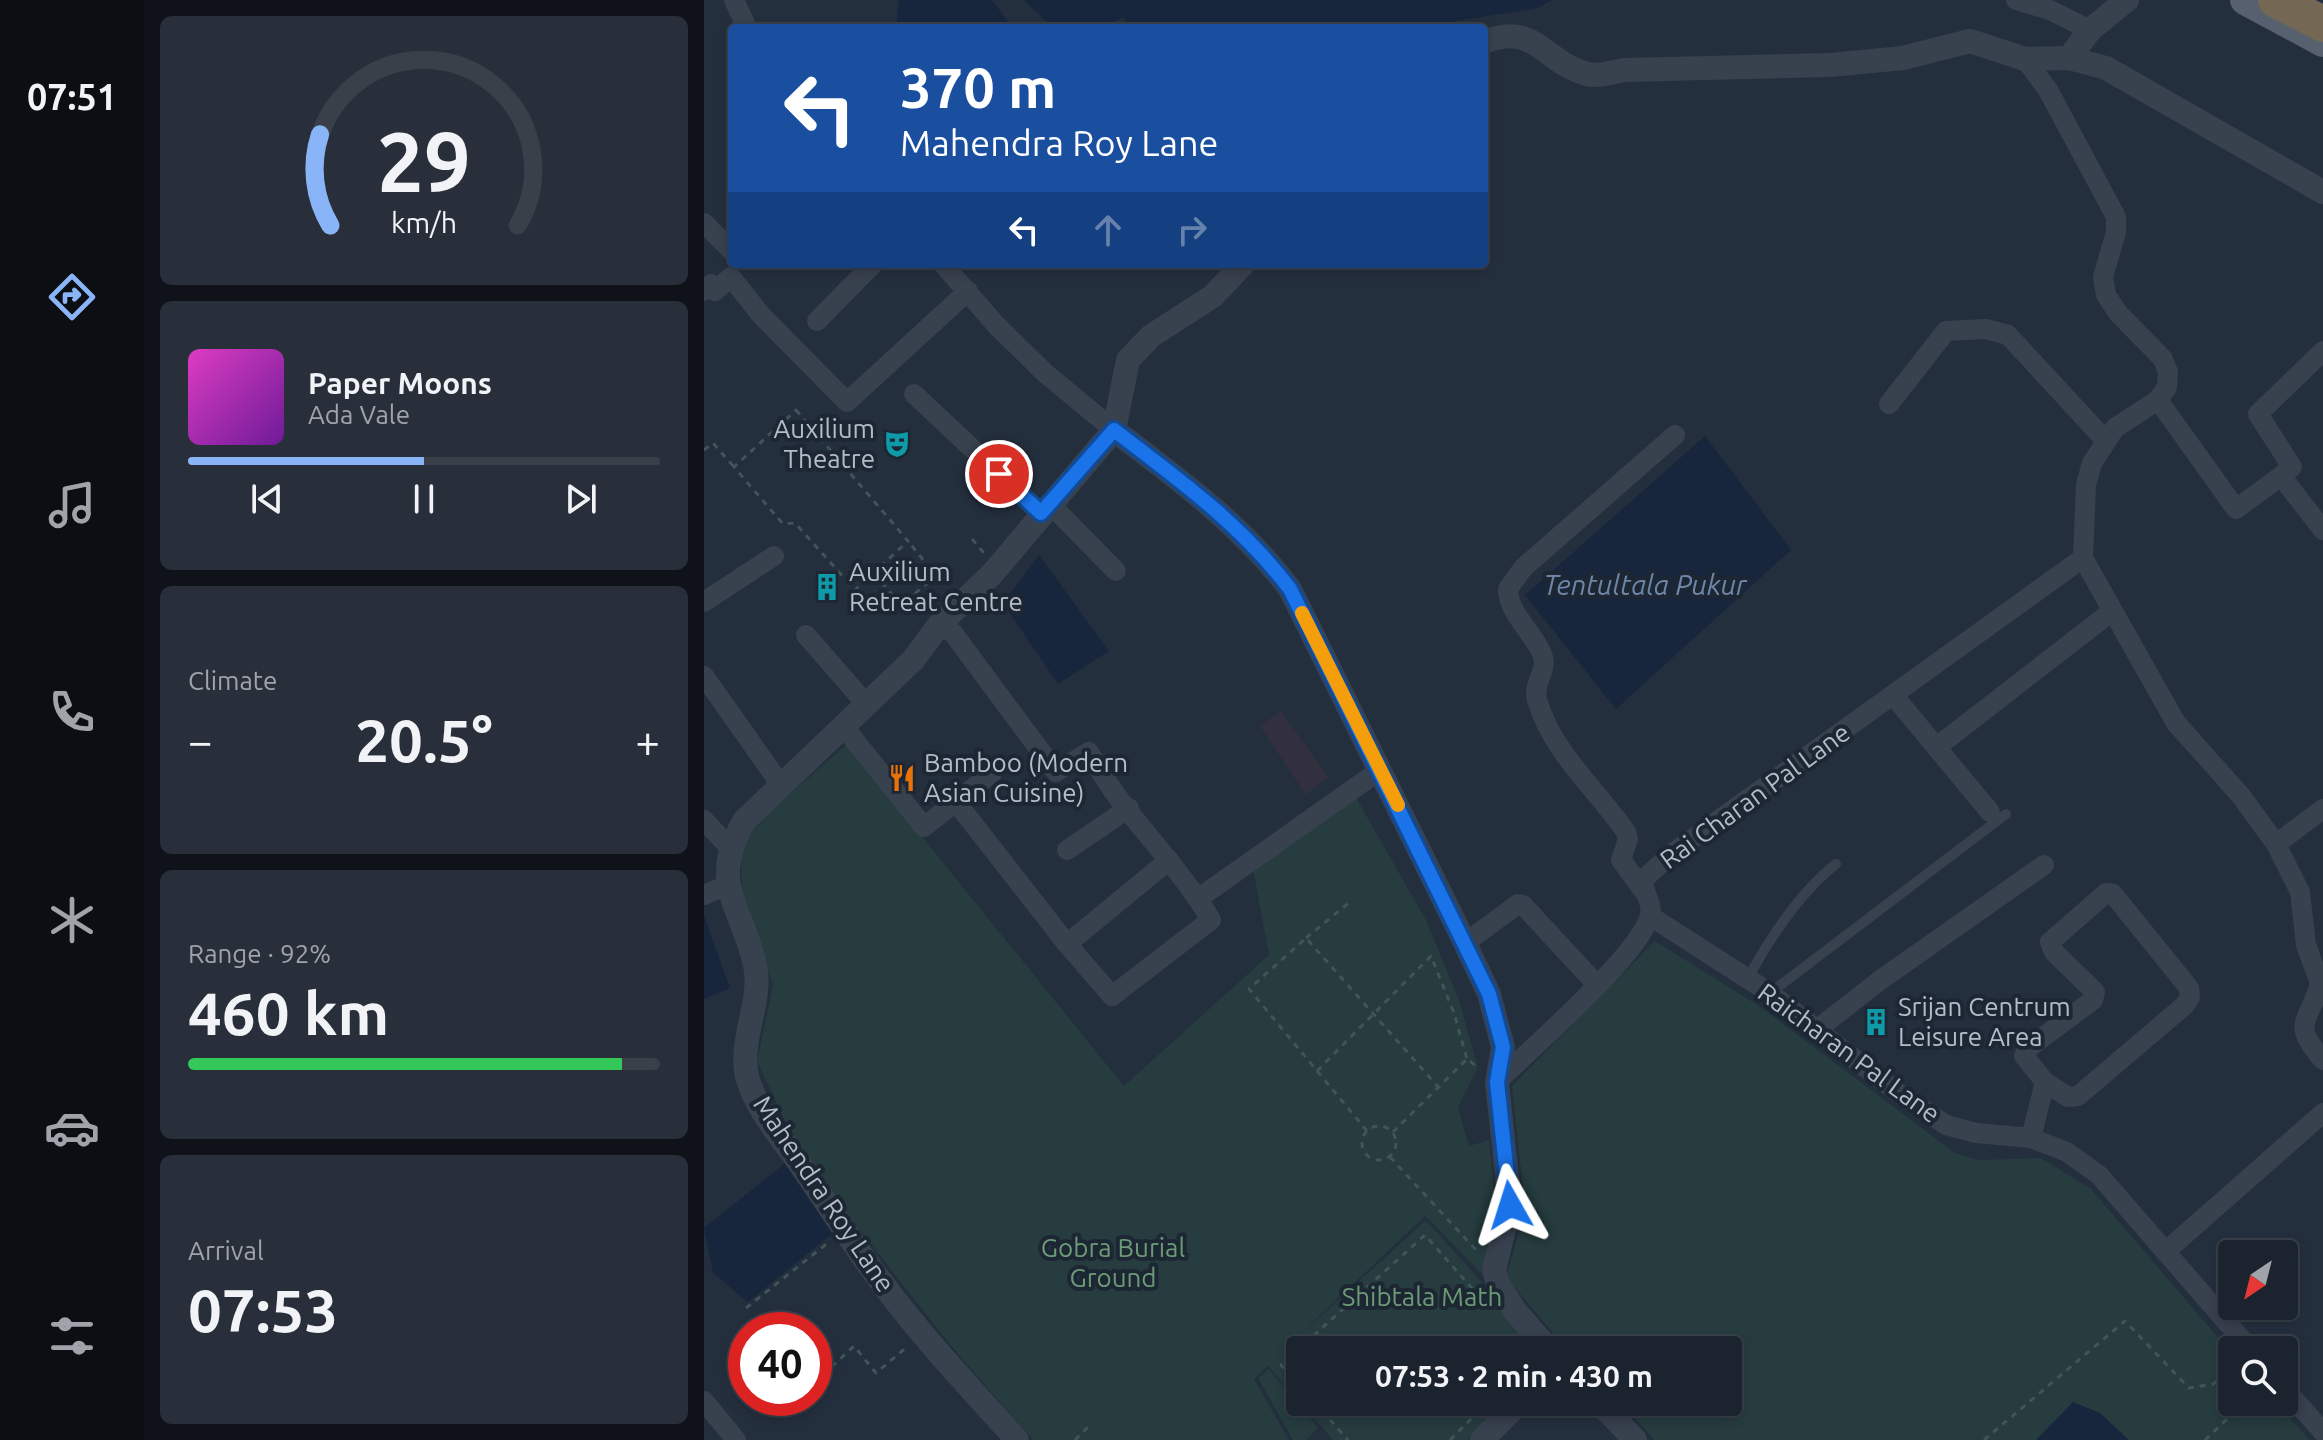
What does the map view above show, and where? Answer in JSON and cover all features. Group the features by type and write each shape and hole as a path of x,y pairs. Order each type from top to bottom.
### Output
{"highway":[{"path":"2276,0 2323,24"}],"main road":[{"path":"2245,0 2323,42"}],"street":[{"path":"734,0 745,24"},
{"path":"2016,0 2050,10 2090,30"},
{"path":"2069,58 2090,30 2127,0"},
{"path":"1488,41 1514,35 1532,40 1574,68 1600,75 1624,70 1830,65 1903,58 1970,41 2025,59 2069,58 2106,68 2323,192"},
{"path":"2025,59 2048,90 2116,217 2116,232 2103,277 2106,295 2118,313 2163,359 2168,372 2167,387 2158,400 2115,428 2092,463 2086,485 2083,558 2176,723 2241,796 2276,844 2300,892 2306,945 2320,983 2303,1019 2302,1030 2323,1060"},
{"path":"704,223 728,247"},
{"path":"817,321 869,268"},
{"path":"947,268 997,326 1045,373 1213,505 1264,554 1290,589 1489,994 1503,1047 1497,1082 1510,1205 1494,1270 1498,1284 1515,1311 1537,1336"},
{"path":"1114,430 1128,360 1151,336 1213,296 1239,268"},
{"path":"704,291 711,284 715,291 738,271 761,315 847,402 968,291"},
{"path":"1889,404 1946,331 1986,329 2008,335 2106,441"},
{"path":"2158,400 2236,509 2292,467 2258,414 2323,351"},
{"path":"914,394 1116,571"},
{"name":"Mahendra Roy Lane","path":"1017,1440 881,1283 765,1113 748,1081 745,1061 757,988 755,966 727,885 731,849 744,821 913,660 939,625 982,585 1114,430"},
{"path":"1643,890 1621,860 1628,839 1626,832 1581,775 1543,715 1535,689 1543,666 1543,655 1510,601 1508,589 1523,568 1675,435"},
{"path":"2281,476 2323,530"},
{"path":"704,602 774,556"},
{"name":"Rai Charan Pal Lane","path":"1650,916 1651,903 1643,890 1643,880 1670,855 2083,558"},
{"path":"1938,746 2111,612"},
{"path":"939,625 953,633 1056,772 1089,752 1101,776 1199,898 1211,920 1112,996 1067,944 956,802"},
{"path":"806,635 867,705"},
{"path":"704,676 781,785"},
{"path":"1893,695 1998,813"},
{"path":"844,727 924,827 992,773"},
{"path":"1199,898 1380,770"},
{"path":"1067,850 1129,808"},
{"path":"2276,844 2323,809"},
{"path":"704,820 731,849"},
{"path":"1067,944 1169,860"},
{"path":"1819,1028 2044,865"},
{"path":"704,895 727,885"},
{"path":"2106,893 2113,894 2189,988 2190,997 2185,1005 2078,1096 2068,1097 2045,1082 2024,1056 2027,1049 2093,1000 2095,992 2054,952 2050,942 2106,893"},
{"path":"1465,943 1518,904 1523,905 1597,985"},
{"path":"1497,1082 1629,953 1650,916"},
{"name":"Raicharan Pal Lane","path":"1650,916 1770,993 1819,1028 1897,1092 1946,1125 1976,1133 2031,1138 2067,1152 2099,1175 2239,1336"},
{"path":"2031,1138 2045,1082"},
{"path":"2165,1252 2323,1113"},
{"path":"704,1401 736,1440"},
{"path":"2298,1404 2323,1432"},
{"path":"1487,1438 1507,1416"},
{"path":"1612,1416 1635,1440"}],"lane":[{"path":"1770,993 1998,813"},
{"path":"1748,978 1765,948 1818,878 1836,864"}],"path":[{"path":"734,467 796,410 936,576 901,605 874,573"},
{"path":"704,450 713,443 783,524 795,523 855,590 908,541"},
{"path":"1351,901 1249,989 1367,1131"},
{"path":"1306,938 1440,1089"},
{"path":"1317,1071 1431,956 1454,1013 1467,1059 1497,1082"},
{"path":"1393,1132 1467,1059"},
{"path":"1383,1126 1393,1132 1397,1142 1390,1157 1373,1159 1364,1152 1362,1141 1367,1131 1383,1126"},
{"path":"1390,1157 1494,1270"},
{"path":"746,1308 845,1229"},
{"path":"1313,1336 1425,1235 1485,1303"},
{"path":"1984,1440 2125,1321 2189,1388 2218,1381"},
{"path":"832,1366 854,1346 876,1373 923,1333"},
{"path":"1327,1416 1348,1440"},
{"path":"1450,1440 1474,1416"},
{"path":"2205,1440 2230,1416"},
{"path":"1075,1440 1089,1426"}],"shaded area":[{"path":"1281,711 1328,777 1306,795 1260,726"}],"green space":[{"name":"Gobra Burial Ground","path":"847,744 1124,1086 1269,955 1253,869 1354,794 1426,920 1459,1000 1478,1067 1458,1107 1469,1146 1489,1140 1497,1213 1482,1274 1425,1216 1299,1336 1286,1336 1286,1386 1268,1366 1254,1379 1289,1440 1033,1440 946,1340 842,1207 787,1125 757,1061 773,985 742,895 741,837"},
{"path":"1655,941 1759,1006 1955,1153 1979,1160 2041,1158 2091,1189 2218,1338 2218,1416 2288,1416 2310,1440 1654,1440 1633,1416 1742,1416 1742,1336 1555,1336 1506,1277 1525,1210 1512,1086"},
{"name":"Gobra Burial Ground","path":"1426,1220 1530,1336 1299,1336"},
{"path":"1269,1369 1286,1389 1286,1416 1308,1416 1318,1428 1306,1440 1293,1440 1258,1378"},
{"name":"Gobra Burial Ground","path":"1312,1416 1491,1416 1467,1440 1333,1440"}],"water":[{"path":"899,0 992,0 1010,24 896,24"},
{"path":"1024,0 1552,0 1538,8 1451,24 1129,24 1123,17 1110,24 1049,24"},
{"name":"Tentultala Pukur","path":"1705,436 1791,550 1616,709 1525,595"},
{"path":"1039,555 1109,651 1058,684 1003,603"},
{"path":"704,916 730,988 704,999"},
{"path":"788,1161 833,1233 748,1302 713,1273 704,1228"},
{"path":"2073,1402 2100,1413 2129,1440 2036,1440"}],"slow traffic":[{"path":"1302,613 1398,805"}],"place":[{"name":"Auxilium Theatre","path":"897,444"},
{"name":"Auxilium Retreat Centre","path":"827,587"},
{"name":"Bamboo (Modern Asian Cuisine)","path":"902,778"},
{"name":"Srijan Centrum Leisure Area","path":"1876,1022"}],"route":[{"path":"999,474 1041,513 1114,430 1213,505 1264,554 1290,589 1489,994 1503,1047 1497,1082 1510,1205"}],"park label":[{"name":"Shibtala Math","path":"1422,1297"}]}
